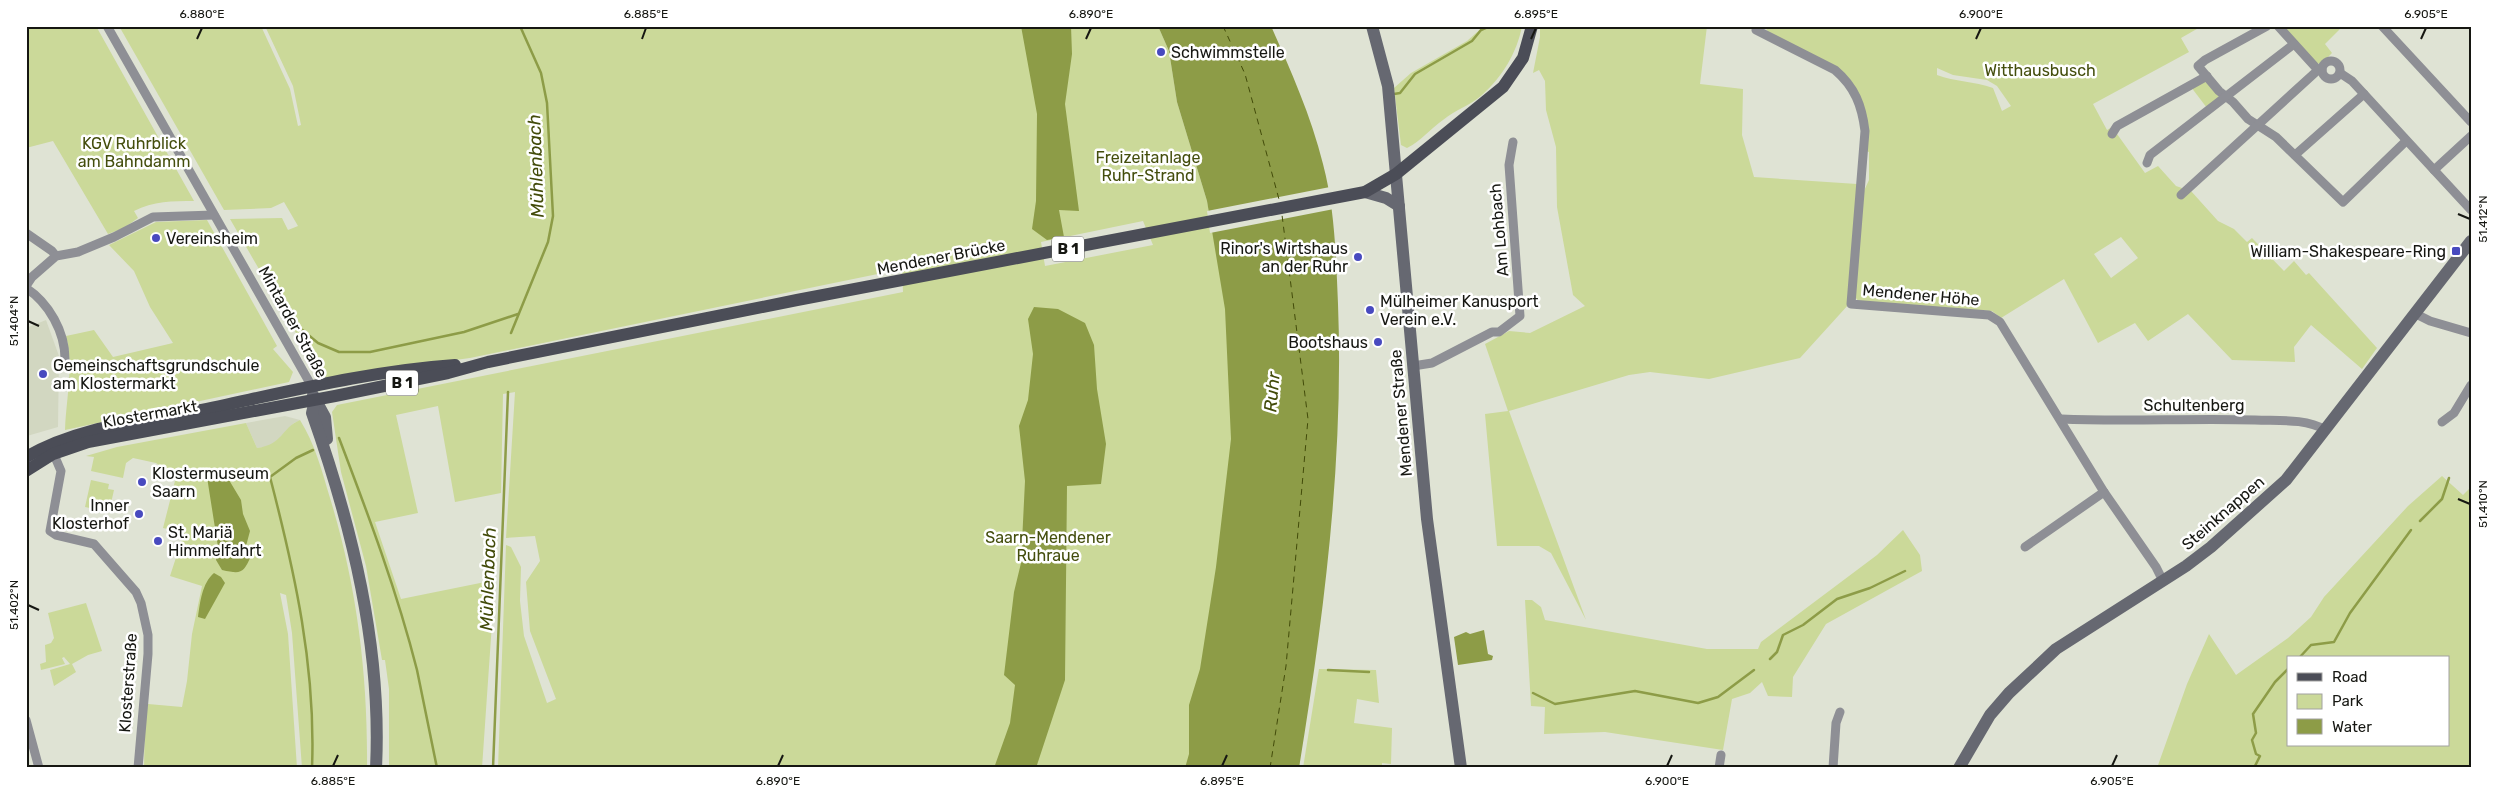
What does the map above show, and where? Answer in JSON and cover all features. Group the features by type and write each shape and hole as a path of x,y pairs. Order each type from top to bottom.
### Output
{"main road":[{"name":"Mendener Straße","path":"1372,26 1388,86 1434,578 1461,768"},
{"name":"B 1","path":"1396,174 1503,87 1523,58 1532,26"},
{"name":"Mendener Brücke","path":"314,400 448,373 488,362 1363,192 1396,174"},
{"path":"1363,192 1386,198 1399,206"},
{"name":"Steinknappen","path":"1959,768 1990,715 2009,693 2056,649 2088,626 2163,581 2210,547 2286,480 2471,241"},
{"name":"Mendener Brücke","path":"311,386 442,366 488,362"},
{"name":"Mintarder Straße","path":"311,386 314,400 325,417 329,460 359,572 375,694 376,768"},
{"name":"Klostermarkt","path":"26,471 51,449 83,432 311,386"},
{"name":"Klostermarkt","path":"26,457 51,449 314,400"}],"street":[{"name":"Mintarder Straße","path":"107,26 311,386"},
{"path":"2267,26 2205,60 2198,66 2248,119 2276,136 2344,202 2406,141"},
{"path":"2181,195 2320,70 2325,63 2333,61 2339,65 2340,73 2336,78 2331,79 2324,76 2320,70 2278,26"},
{"path":"2382,26 2471,122"},
{"name":"Mendener Höhe","path":"1756,30 1835,70 1846,80 1861,106 1865,131 1851,304 1989,316 2000,322 2104,492 2156,567 2163,581"},
{"path":"2147,163 2150,155 2294,44"},
{"path":"2340,73 2352,81 2471,210"},
{"path":"2112,134 2117,126 2207,76"},
{"path":"2295,156 2364,94"},
{"path":"2434,170 2471,136"},
{"name":"Am Lohbach","path":"1413,366 1432,363 1492,332 1499,332 1520,316 1509,165 1514,142"},
{"path":"65,359 60,333 48,309 26,287 32,277 56,256 78,252 153,218 214,215"},
{"path":"26,233 46,246 56,256"},
{"path":"2414,313 2430,321 2471,333"},
{"path":"2442,422 2454,413 2471,385"},
{"name":"Schultenberg","path":"2061,419 2099,421 2218,419 2305,422 2326,430"},
{"name":"Klosterstraße","path":"51,449 61,471 50,531 56,535 94,544 136,592 145,619 148,654 138,768"},
{"path":"2025,547 2104,492"},
{"path":"1833,768 1836,723 1840,712"},
{"path":"26,720 31,757 39,768"},
{"path":"1719,768 1721,755"}],"shaded area":[{"name":"Gemeinschaftsgrundschule am Klostermarkt","path":"46,320 59,356 58,427 27,436 26,328"},
{"path":"285,416 300,420 294,423 272,446 257,448 246,423"}],"green space":[{"name":"KGV Ruhrblick am Bahndamm","path":"26,26 96,26 194,201 163,202 148,205 134,211 138,218 124,228 108,234 53,141 26,148"},
{"name":"Saarn-Mendener Ruhraue","path":"119,26 261,26 290,89 298,126 301,125 293,86 265,26 1158,26 1169,51 1177,102 1207,201 1213,234 1284,220 1235,768 498,768 506,545 511,547 521,567 520,601 524,636 547,703 556,699 530,631 526,582 540,561 535,536 506,538 515,392 503,394 501,493 455,502 438,406 396,415 418,513 375,522 401,599 495,580 482,768 389,768 389,689 385,660 382,660 366,566 341,472 332,412 337,405 903,292 902,269 470,358 322,378 230,219 282,218 288,230 298,226 284,202 271,208 224,210","holes":["1143,221 1153,245 1045,266 1041,242"]},
{"path":"1484,26 1522,26 1520,36 1508,64 1478,99 1448,116 1407,148 1401,145 1394,88 1411,73 1467,41"},
{"path":"1540,26 1707,26 1700,84 1743,89 1742,135 1754,177 1857,184 1849,304 1800,358 1709,379 1650,372 1629,375 1509,411 1586,620 1551,553 1539,546 1497,546 1485,414 1508,411 1485,344 1509,331 1530,333 1585,306 1573,295 1557,207 1556,147 1546,110 1545,81 1539,70 1533,73 1540,37"},
{"name":"Witthausbusch","path":"1764,26 2202,26 2181,38 2189,52 2093,104 2107,130 2112,127 2145,173 2158,166 2176,186 2191,191 2218,221 2234,229 2247,242 2252,238 2284,271 2294,261 2306,275 2309,273 2377,348 2362,369 2311,325 2294,347 2295,362 2232,360 2188,314 2148,341 2135,323 2098,343 2064,279 2001,318 1992,311 1861,304 1855,297 1863,193 1869,180 1869,152 1866,151 1863,106 1851,81 1769,33","holes":["1937,68 1953,75 1987,80 1997,86 2011,106 2002,111 1993,88 1937,75","2121,237 2138,258 2111,278 2094,254"]},
{"path":"2282,26 2343,26 2325,44 2332,53 2322,63 2316,64"},
{"path":"2203,81 2207,82 2220,98 2207,108 2191,87"},
{"path":"207,220 277,346 273,349 293,372 289,382 65,430 69,371 66,336 94,330 113,357 173,343 150,307 134,271 109,245 156,222"},
{"path":"300,420 314,448 324,478 339,531 354,598 363,665 367,768 302,768 292,633 286,595 280,593 288,634 297,768 144,768 145,718 148,704 182,707 192,634 202,586 170,576 184,533 163,528 176,477 156,463 133,458 126,463 123,478 91,471 94,457 86,456 117,447 246,423 257,448 277,440"},
{"path":"2442,476 2463,495 2471,487 2471,768 2157,768 2187,684 2209,634 2236,675 2288,638 2311,617 2324,597 2408,506"},
{"path":"91,480 109,484 108,489 114,490 109,512 85,507"},
{"path":"1903,530 1920,555 1922,571 1826,624 1793,677 1792,697 1768,696 1762,682 1750,693 1732,699 1723,750 1605,732 1544,734 1545,707 1531,706 1525,600 1532,600 1541,607 1545,620 1707,649 1758,649 1761,642 1877,555"},
{"path":"86,603 102,651 88,655 72,664 76,672 54,686 50,670 70,664 64,657 62,658 65,664 41,670 40,664 46,662 45,645 51,643 54,638 48,613"},
{"path":"1319,669 1376,670 1379,703 1357,699 1354,723 1392,728 1391,764 1382,763 1382,768 1303,768"}],"water":[{"path":"1021,26 1071,26 1072,54 1065,104 1079,211 1059,210 1064,237 1047,240 1032,229 1036,201 1037,114"},
{"name":"Ruhr","path":"1158,26 1271,26 1307,111 1327,181 1334,234 1338,304 1338,420 1335,479 1324,595 1299,768 1185,768 1189,754 1189,705 1200,669 1216,567 1231,439 1225,309 1207,201 1177,102 1169,51"},
{"path":"1034,307 1058,309 1085,323 1094,345 1097,389 1106,444 1101,484 1067,486 1065,680 1036,768 994,768 1010,723 1015,685 1004,675 1014,592 1021,563 1025,481 1019,426 1028,400 1033,354 1028,319"},
{"path":"215,470 226,475 241,500 243,514 250,531 246,546 251,556 246,566 237,572 222,570 216,560 218,547 207,477"},
{"path":"214,573 221,577 225,583 205,619 198,617 201,600 204,588"},
{"path":"1484,630 1488,654 1493,656 1492,660 1458,665 1454,637 1466,632 1470,634"}],"pier":[{"path":"1330,187 1334,209 1210,233 1207,211"}],"waterway":[{"name":"Mühlenbach","path":"511,333 548,242 553,216 547,103 541,73 520,26"},
{"path":"1394,94 1400,93 1415,74 1472,41 1481,30 1490,26"},
{"path":"300,328 318,343 339,352 370,352 464,332 518,314"},
{"name":"Mühlenbach","path":"493,768 508,392"},
{"path":"339,438 371,524 409,640 437,768"},
{"path":"312,768 311,694 302,621 288,549 270,477 296,458 313,450"},
{"path":"2420,521 2442,499 2449,478"},
{"path":"2301,656 2311,645 2334,642 2350,613 2411,530"},
{"path":"1770,659 1777,652 1783,635 1803,625 1837,599 1870,588 1905,571"},
{"path":"1328,670 1369,672"},
{"path":"1533,693 1555,704 1635,691 1698,703 1718,697 1754,670"},
{"path":"2254,768 2260,756 2256,754 2252,740 2256,733 2253,714 2275,682 2287,670"}],"ferry route":[{"path":"1223,26 1245,74 1280,203"},
{"path":"1270,768 1286,666 1308,419 1282,215"}],"place":[{"name":"Schwimmstelle","path":"1161,52"},
{"name":"Vereinsheim","path":"156,238"},
{"name":"William-Shakespeare-Ring","path":"2456,251"},
{"name":"Rinor's Wirtshaus an der Ruhr","path":"1358,257"},
{"name":"Mülheimer Kanusport Verein e.V.","path":"1370,310"},
{"name":"Bootshaus","path":"1378,342"},
{"name":"Gemeinschaftsgrundschule am Klostermarkt","path":"43,374"},
{"name":"Klostermuseum Saarn","path":"142,482"},
{"name":"Inner Klosterhof","path":"139,514"},
{"name":"St. Mariä Himmelfahrt","path":"158,541"}],"park label":[{"name":"Freizeitanlage Ruhr-Strand","path":"1148,166"}]}
